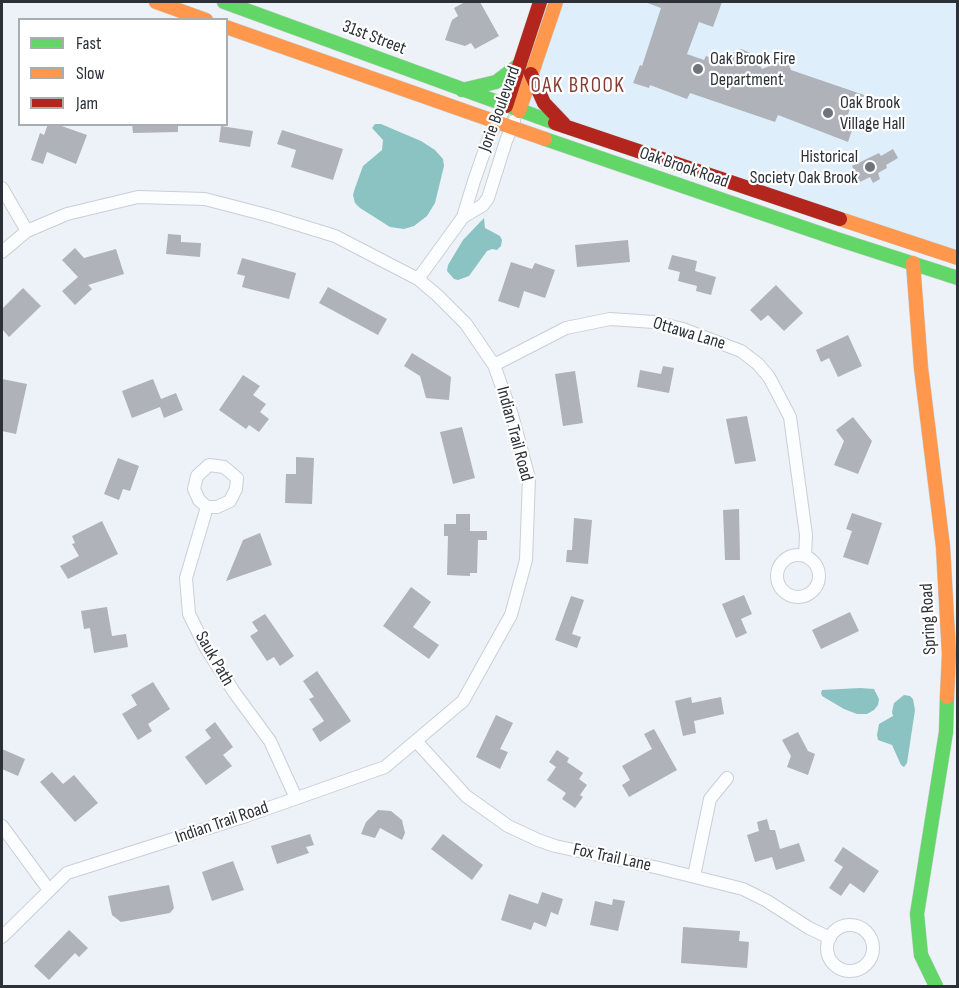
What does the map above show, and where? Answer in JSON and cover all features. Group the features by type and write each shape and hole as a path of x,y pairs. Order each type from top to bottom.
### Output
{"main road":[{"path":"156,2 200,18"},
{"name":"31st Street","path":"224,2 372,55 409,71"},
{"name":"Jorie Boulevard","path":"512,108 520,64 540,2"},
{"name":"Jorie Boulevard","path":"512,108 531,74 556,2"},
{"name":"Oak Brook Road","path":"228,28 511,128 957,278"},
{"path":"462,90 496,82 520,64"},
{"name":"Oak Brook Road","path":"409,71 567,128 957,258"},
{"path":"531,74 544,103 567,128"},
{"name":"Spring Road","path":"913,263 921,368 943,546 949,654 945,742 917,914 921,955 936,987"}],"street":[{"name":"Jorie Boulevard","path":"418,279 464,217 490,135 497,123 512,108"},
{"name":"Jorie Boulevard","path":"464,217 483,205 488,198 511,128 512,108"},
{"path":"2,188 27,231"},
{"name":"Indian Trail Road","path":"2,252 27,231 68,214 138,197 205,200 270,216 335,236 418,279 458,316 494,365 512,415 529,478 526,560 511,615 463,701 386,767 143,850 66,873 2,937"},
{"name":"Spring Road","path":"913,263 917,245"},
{"name":"Ottawa Lane","path":"494,365 566,328 610,319 654,322 683,329 741,351 770,377 790,417 806,535 805,556"},
{"name":"Sauk Path","path":"207,507 186,578 189,614 206,648 234,692 270,741 297,798"},
{"name":"Fox Trail Lane","path":"416,741 466,796 518,831 555,846 724,883 748,892 830,938"},
{"path":"694,876 710,799 727,778"},
{"path":"2,826 49,890"}],"shaded area":[{"path":"561,2 957,2 957,253 524,107"},
{"path":"375,124 381,124 421,141 435,150 443,159 444,166 435,203 427,216 414,226 404,229 390,227 355,203 353,195 363,166 382,150 383,140 372,128"},
{"path":"484,218 485,228 500,236 501,246 497,250 487,251 469,276 454,279 447,271 448,265 463,240"},
{"path":"874,689 879,699 874,710 867,714 857,714 844,709 822,696 821,693 822,690"},
{"path":"904,695 913,699 915,710 907,763 904,767 892,745 878,740 877,735 879,724 893,716 894,703"}],"building":[{"path":"465,2 480,2 499,36 475,49 471,43 465,46 445,40 452,20 458,16 454,8"},
{"path":"645,2 722,2 713,27 699,22 687,54 704,60 706,56 718,60 741,49 753,54 762,69 786,59 791,70 864,95 861,104 850,108 847,118 852,130 848,142 778,115 775,122 690,93 687,99 650,85 649,88 633,83 640,65 642,66 661,8"},
{"path":"47,126 62,126 87,135 76,164 47,152 43,164 31,160 40,133 44,135"},
{"path":"132,126 178,126 178,132 133,133"},
{"path":"221,126 253,131 250,147 219,142"},
{"path":"282,130 343,149 333,180 291,167 296,150 277,144"},
{"name":"Historical Society Oak Brook","path":"893,149 898,158 878,173 880,179 873,183 870,177 851,183 847,173 854,170 852,166 879,153 881,156"},
{"path":"168,234 181,235 181,242 201,243 200,257 166,254"},
{"path":"628,240 630,262 577,267 575,245"},
{"path":"75,248 84,258 116,249 124,274 88,285 92,289 75,305 62,291 78,277 62,260"},
{"path":"672,255 697,261 695,271 716,277 711,295 696,291 697,286 678,281 680,272 668,269"},
{"path":"242,258 296,273 289,299 242,287 245,276 237,274"},
{"path":"511,262 532,269 535,263 555,270 545,298 524,291 519,308 498,301"},
{"path":"776,285 803,313 784,331 768,315 761,321 750,310"},
{"path":"328,287 387,319 378,335 319,303"},
{"path":"23,288 41,306 9,337 2,329 2,309"},
{"path":"848,335 862,366 838,377 829,358 821,362 816,350"},
{"path":"412,353 451,377 449,400 426,398 420,376 404,366"},
{"path":"663,366 674,368 669,393 637,387 640,370 661,374"},
{"path":"575,371 583,423 563,426 555,374"},
{"path":"243,375 260,386 253,395 266,404 260,412 269,419 259,432 249,425 246,429 219,410"},
{"path":"2,379 27,384 16,434 2,431"},
{"path":"153,379 161,399 176,393 183,410 164,418 160,407 132,418 122,391"},
{"path":"747,416 756,461 735,464 726,419"},
{"path":"853,417 872,441 858,474 834,465 844,441 836,430"},
{"path":"462,427 475,478 453,484 440,432"},
{"path":"296,457 314,458 312,504 285,503 286,474 296,474"},
{"path":"118,458 139,466 130,491 123,489 119,500 104,494"},
{"path":"739,509 740,560 725,560 723,510"},
{"path":"852,513 882,523 868,565 843,557 852,531 846,529"},
{"path":"456,514 470,514 470,531 487,531 487,540 478,540 477,573 470,573 470,576 447,575 448,536 444,536 444,524 456,524"},
{"path":"574,518 592,520 588,564 566,562 567,550 572,550"},
{"path":"102,521 118,554 68,579 60,566 79,556 72,544 75,543 72,536"},
{"path":"260,533 272,565 226,581 243,540"},
{"path":"411,587 431,602 413,627 439,645 429,659 383,626"},
{"path":"744,595 752,614 741,619 747,633 736,638 722,604"},
{"path":"571,596 584,600 572,634 581,637 577,648 555,640"},
{"path":"107,607 112,636 126,634 128,647 94,653 90,628 84,629 81,611"},
{"path":"850,612 859,631 821,649 812,630"},
{"path":"265,614 294,656 280,666 274,657 267,661 250,636 258,631 252,622"},
{"path":"317,671 351,721 320,742 312,729 324,721 309,699 314,697 303,681"},
{"path":"153,682 170,709 148,724 152,731 138,740 122,714 137,705 131,695"},
{"path":"691,697 692,703 721,697 724,714 694,721 696,733 683,736 675,701"},
{"path":"496,715 513,723 500,749 508,752 500,769 476,757"},
{"path":"215,722 233,747 223,755 232,766 206,785 185,757 211,738 205,730"},
{"path":"654,729 677,770 629,797 622,785 630,780 622,766 652,749 644,734"},
{"path":"798,732 808,751 815,754 808,775 787,767 791,756 782,740"},
{"path":"2,749 25,759 18,776 2,769"},
{"path":"557,750 569,758 567,762 583,773 579,779 587,785 580,795 583,797 575,808 562,799 566,793 547,780 556,767 549,762"},
{"path":"52,772 63,784 74,775 98,803 75,822 40,782"},
{"path":"378,810 391,811 402,820 405,833 402,840 380,828 375,838 361,834 366,822"},
{"path":"767,819 770,830 775,830 780,849 799,843 805,861 776,870 772,857 755,862 747,835 759,831 757,822"},
{"path":"310,834 314,845 306,847 309,853 277,864 271,846"},
{"path":"443,834 483,865 472,880 431,849"},
{"path":"843,847 879,871 864,893 850,883 841,896 829,888 843,867 834,861"},
{"path":"233,861 244,890 212,901 202,872"},
{"path":"169,885 174,908 170,913 121,922 112,915 108,896"},
{"path":"542,892 563,899 558,915 551,912 546,927 534,922 531,930 501,920 509,894 538,904"},
{"path":"613,899 625,901 618,931 590,925 595,901 612,905"},
{"path":"683,927 740,931 739,941 749,942 747,968 681,963"},
{"path":"69,930 88,948 79,957 75,953 49,980 34,966"}],"traffic: fast":[{"path":"224,2 555,123"},
{"path":"462,90 496,82 520,64"},
{"path":"545,139 958,278"},
{"path":"936,986 921,955 917,914 946,732 947,697"}],"traffic: slow":[{"path":"156,2 200,18"},
{"path":"519,111 556,2"},
{"path":"228,28 545,139"},
{"path":"840,219 958,258"},
{"path":"913,263 921,368 943,547 949,654 947,697"}],"traffic: jam":[{"path":"506,106 540,2"},
{"path":"531,74 544,103 564,124"},
{"path":"555,123 840,219"}],"place":[{"name":"Oak Brook Fire Department","path":"698,69"},
{"name":"Oak Brook Village Hall","path":"828,113"},
{"name":"Historical Society Oak Brook","path":"870,167"}],"district":[{"name":"OAK BROOK","path":"578,87"}]}
